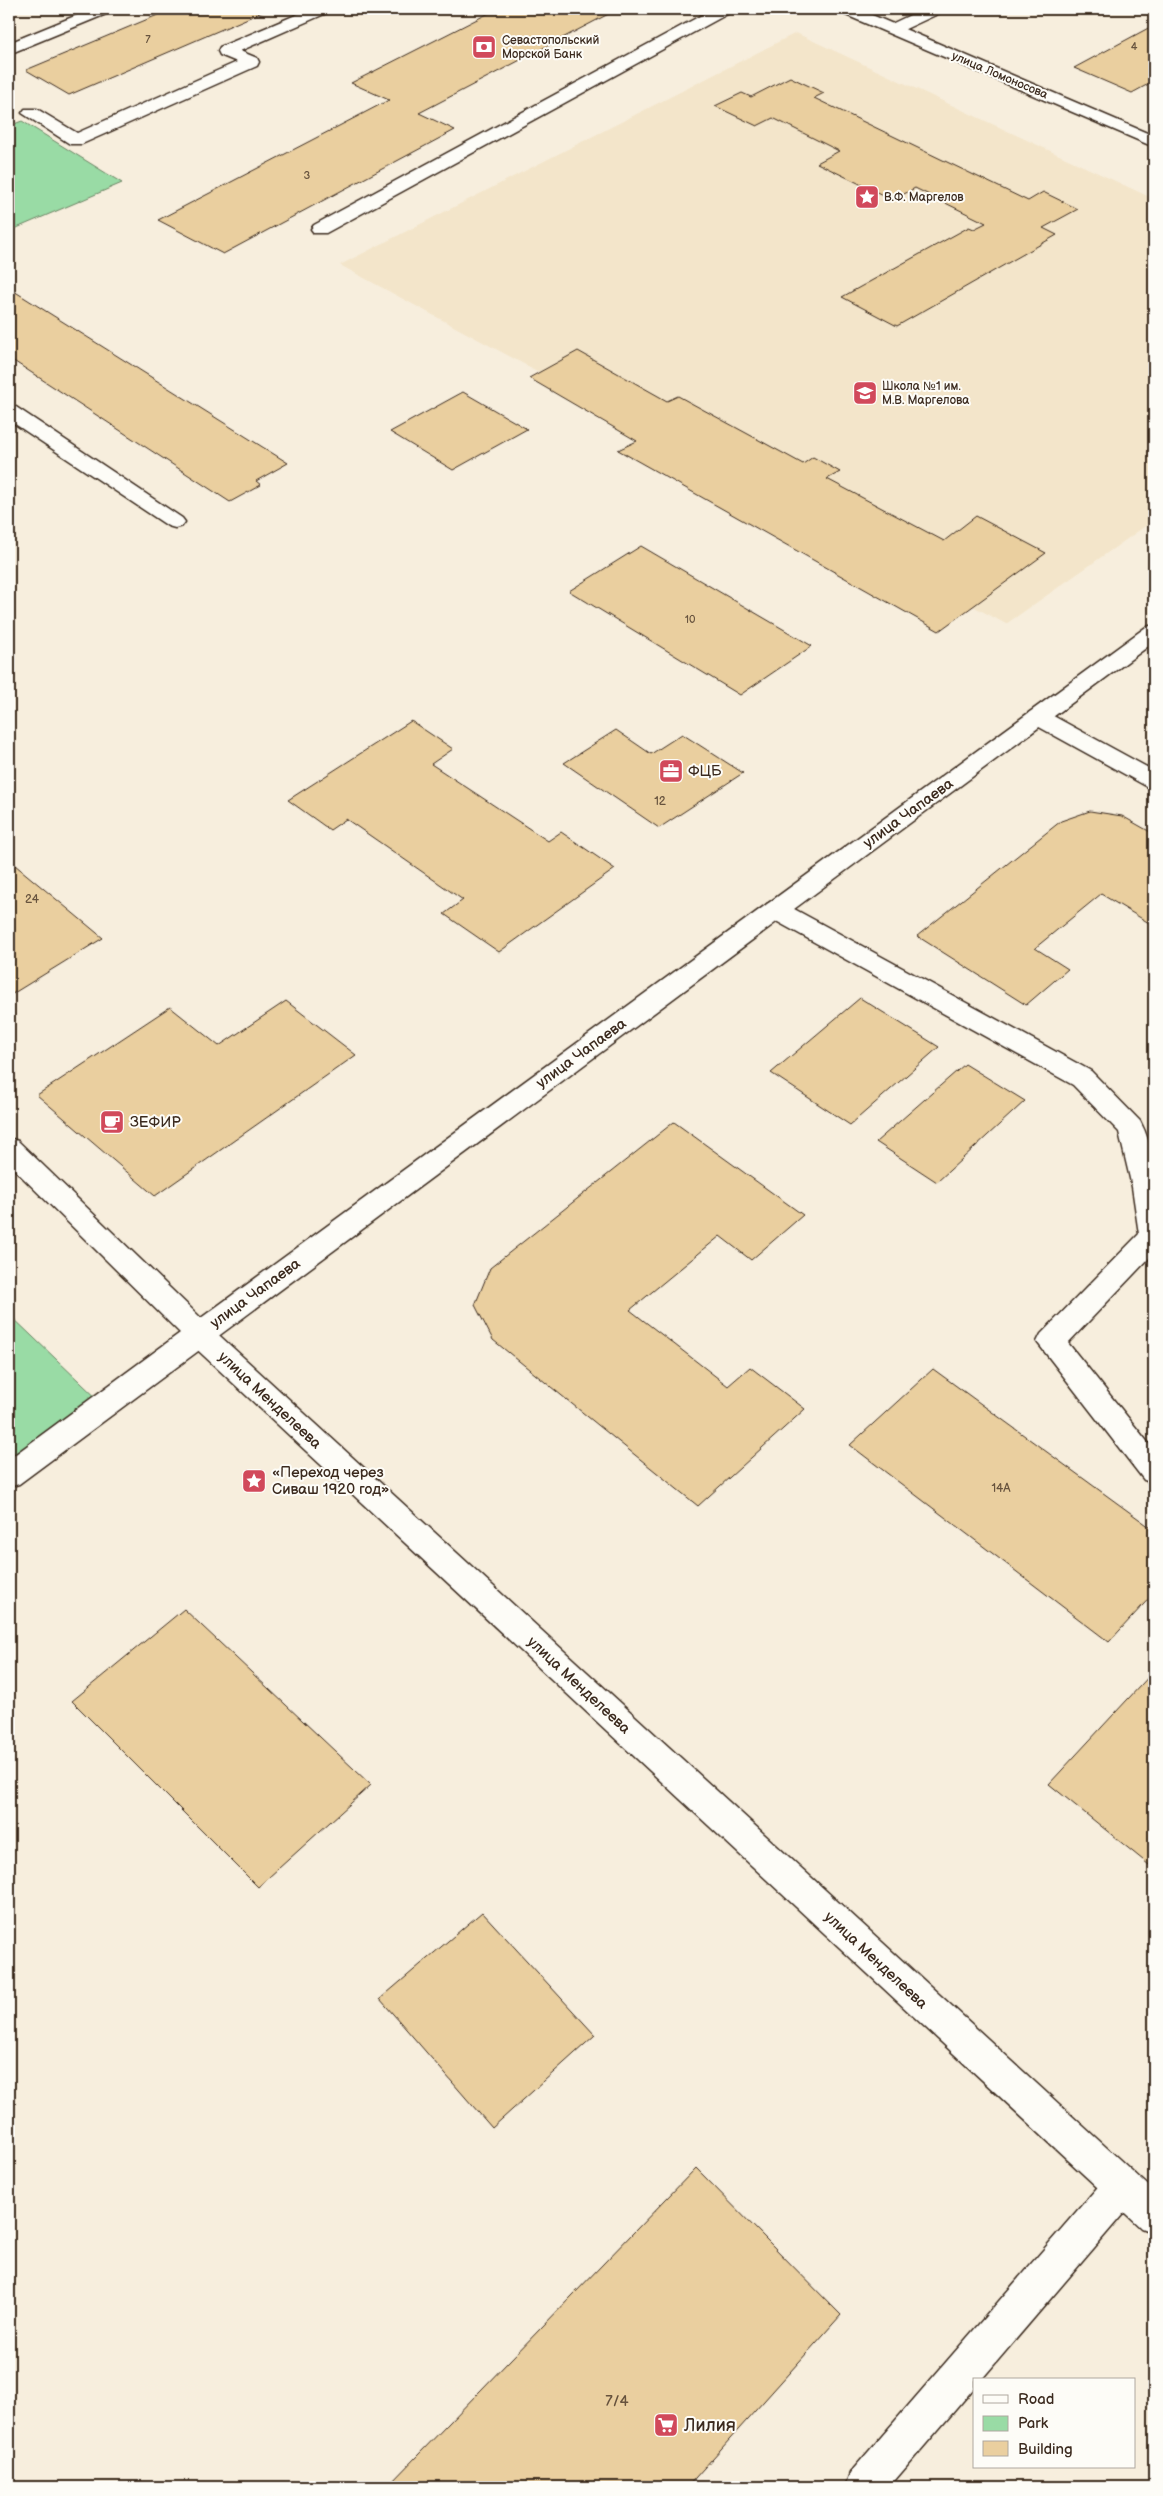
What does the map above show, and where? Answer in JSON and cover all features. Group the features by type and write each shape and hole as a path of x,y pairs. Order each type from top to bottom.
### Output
{"street":[{"path":"9,49 106,9"},
{"path":"31,113 76,140 251,62 226,51 323,9"},
{"path":"320,229 725,9"},
{"name":"улица Ломоносова","path":"845,9 1152,139"},
{"path":"893,29 936,9"},
{"path":"9,411 175,522"},
{"name":"улица Чапаева","path":"9,1475 1154,632"},
{"path":"1038,717 1154,781"},
{"path":"776,910 1082,1078 1131,1128 1153,1237 1052,1342 1154,1471"},
{"name":"улица Менделеева","path":"9,1148 199,1334 1154,2215"},
{"path":"864,2487 1122,2187"}],"shaded area":[{"name":"Школа №1 им. М.В. Маргелова","path":"796,33 1154,199 1154,520 1006,624 340,265"}],"green space":[{"path":"22,121 122,183 12,230 9,228 9,126"},
{"path":"9,1314 104,1405 9,1475"}],"building":[{"path":"172,9 269,9 69,95 26,70"},
{"path":"497,9 618,9 419,113 455,130 223,254 158,220 389,100 351,83"},
{"path":"1154,25 1154,81 1132,93 1074,68"},
{"path":"790,77 824,93 814,98 1028,201 1043,192 1078,209 1043,228 1057,235 897,326 842,297 969,227 974,229 986,223 915,188 893,200 817,163 839,151 773,118 757,126 715,106 742,93 751,97"},
{"path":"9,288 288,463 256,481 261,485 230,502 9,358"},
{"path":"578,351 667,401 678,396 803,464 813,457 840,472 827,479 944,541 976,516 1046,553 939,631 618,450 637,441 529,378"},
{"path":"463,392 527,429 453,470 390,432"},
{"path":"641,546 812,646 740,695 569,591"},
{"path":"411,721 453,749 431,764 548,841 561,832 615,869 499,952 444,914 463,900 346,819 330,830 288,800"},
{"path":"616,730 651,754 682,734 743,773 659,828 564,763"},
{"path":"1090,811 1122,816 1154,834 1154,926 1101,894 1035,948 1068,969 1026,1005 917,936 1061,821"},
{"path":"9,860 103,938 9,996"},
{"path":"860,998 939,1047 850,1125 771,1073"},
{"path":"286,1001 356,1055 155,1196 37,1095 170,1007 219,1046"},
{"path":"965,1064 1025,1101 937,1182 876,1142"},
{"path":"674,1122 803,1215 751,1260 720,1236 630,1310 728,1386 750,1367 805,1409 698,1506 493,1340 475,1305 490,1268"},
{"path":"933,1369 1154,1530 1154,1593 1109,1642 850,1445"},
{"path":"184,1609 371,1785 258,1887 72,1701"},
{"path":"1154,1671 1154,1869 1049,1784"},
{"path":"482,1912 595,2035 492,2128 380,1999"},
{"path":"696,2168 841,2315 687,2487 387,2487"}],"place":[{"name":"Севастопольский Морской Банк","path":"484,47"},
{"name":"В.Ф. Маргелов","path":"867,197"},
{"name":"Школа №1 им. М.В. Маргелова","path":"865,393"},
{"name":"ФЦБ","path":"671,771"},
{"name":"ЗЕФИР","path":"112,1122"},
{"name":"«Переход через Сиваш 1920 год»","path":"254,1481"},
{"name":"Лилия","path":"666,2425"}]}
